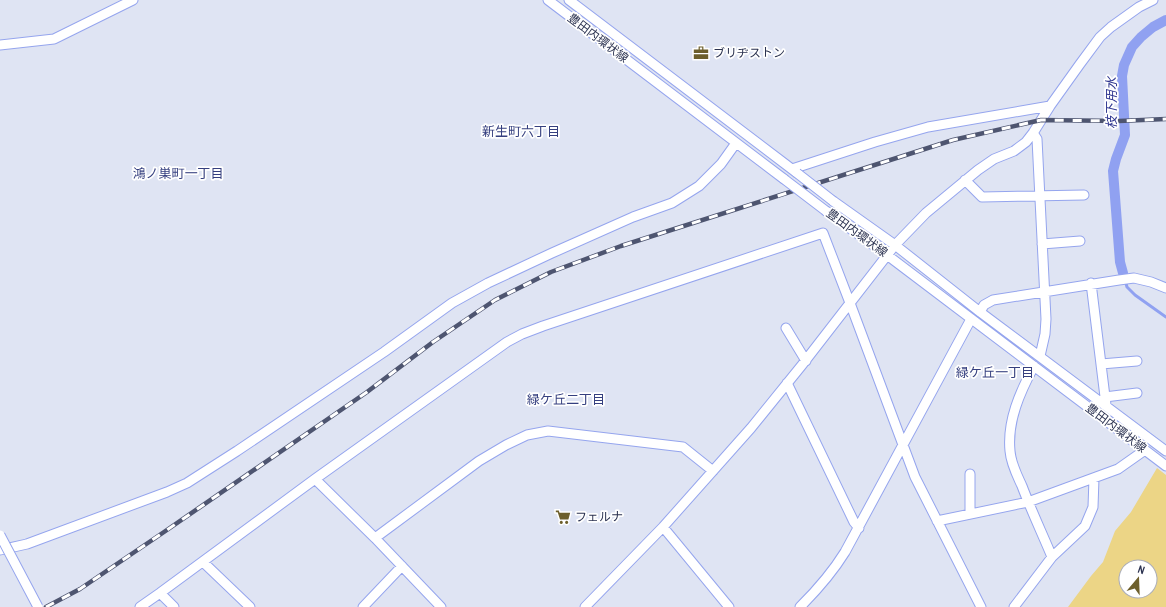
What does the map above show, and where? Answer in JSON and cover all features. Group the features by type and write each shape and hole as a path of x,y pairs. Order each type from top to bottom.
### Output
{"street":[{"path":"0,45 54,39 133,0"},
{"name":"豊田内環状線","path":"548,0 1166,466"},
{"name":"豊田内環状線","path":"569,0 833,201 895,245 980,312 1105,401 1166,452"},
{"path":"585,607 663,527 751,428 806,361 895,245 926,213 965,180 989,163 1026,142 1034,133 1050,106 1100,37 1111,27 1139,7 1153,0"},
{"path":"794,171 875,142 928,127 1050,106"},
{"path":"1034,133 1037,139 1046,319 1040,356"},
{"path":"0,550 27,544 167,492 187,483 244,447 384,352 452,303 488,282 633,217 672,203 699,186 721,164 736,143"},
{"path":"965,180 982,198 1084,195"},
{"path":"140,607 315,479 507,342 522,334 823,233 902,446 915,477 981,607"},
{"path":"1042,244 1080,242"},
{"path":"980,312 984,305 993,300 1129,278 1151,282 1166,288"},
{"path":"1091,283 1105,401 1137,393"},
{"path":"800,607 834,570 845,552 971,319"},
{"path":"786,328 806,361"},
{"path":"1101,364 1137,361"},
{"path":"1034,366 1021,390 1016,407 1010,437 1010,451 1013,464 1028,502 1052,557"},
{"path":"787,383 854,522 859,528"},
{"path":"375,538 479,461 506,444 527,435 548,431 684,447 713,471"},
{"path":"937,521 1028,502 1118,469 1145,450"},
{"path":"970,474 970,514"},
{"path":"1014,607 1052,557 1085,526 1093,507 1094,478"},
{"path":"315,479 442,607"},
{"path":"663,527 729,607"},
{"path":"0,535 38,607"},
{"path":"203,562 250,607"},
{"path":"362,607 402,566"},
{"path":"160,593 174,607"}],"shaded area":[{"path":"1157,468 1166,475 1166,607 1068,607 1103,562 1115,531 1131,512"}],"waterway":[{"name":"枝下用水","path":"1123,273 1120,262 1113,171 1125,135 1122,76 1124,65 1132,47 1153,27 1166,20"},
{"path":"1123,273 1127,287 1135,295 1166,317"}],"railway":[{"path":"46,607 80,589 164,532 367,392 433,342 495,300 551,272 621,246 953,140 1041,120 1119,121 1166,119"}],"place":[{"name":"ブリヂストン","path":"701,53"},
{"name":"フェルナ","path":"563,517"}],"district":[{"name":"新生町六丁目","path":"521,131"},
{"name":"鴻ノ巣町一丁目","path":"178,173"},
{"name":"緑ケ丘一丁目","path":"995,372"},
{"name":"緑ケ丘二丁目","path":"566,399"}]}
